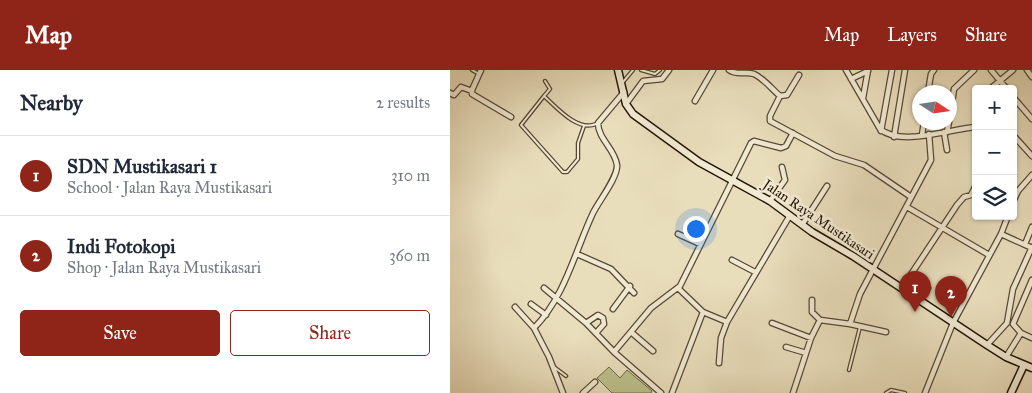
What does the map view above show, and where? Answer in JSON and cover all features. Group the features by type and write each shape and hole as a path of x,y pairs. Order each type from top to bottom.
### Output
{"main road":[{"path":"618,70 626,104"},
{"name":"Jalan Raya Mustikasari","path":"626,104 632,114 705,166 770,201 789,217 902,288 987,346 1006,357 1032,368"},
{"path":"1011,393 1024,365"}],"street":[{"path":"626,104 643,81 662,80 670,70"},
{"path":"696,101 713,70"},
{"path":"730,70 737,74 748,73 756,75 780,96 787,95 799,75"},
{"path":"846,70 881,131 894,136 922,135 972,128"},
{"path":"881,131 892,70"},
{"path":"894,136 905,70"},
{"path":"929,85 931,74 934,70"},
{"path":"957,85 974,70"},
{"path":"991,70 1004,85"},
{"path":"994,85 1013,70"},
{"path":"1026,70 1032,76"},
{"path":"851,79 868,71"},
{"path":"863,98 868,71"},
{"path":"472,91 480,72"},
{"path":"450,93 454,95 461,87 472,91 476,97 511,117"},
{"path":"534,328 546,315 555,299 577,254 594,212 616,170 615,158 602,137 598,123 624,92"},
{"path":"780,96 770,120 835,156 864,165 911,197"},
{"path":"1017,101 1032,119"},
{"path":"1017,105 1021,106"},
{"path":"922,135 923,130"},
{"path":"946,132 947,150"},
{"path":"614,352 651,308 678,288 752,142 781,148 786,146 793,133"},
{"path":"850,324 860,294 931,160 929,134"},
{"path":"1017,139 1032,156"},
{"path":"770,201 784,180 782,167"},
{"path":"1017,189 1032,175"},
{"path":"802,225 827,186"},
{"path":"902,288 964,197 972,195"},
{"path":"906,206 989,255"},
{"path":"718,363 721,338 727,322 789,217"},
{"path":"925,393 953,323 1001,234 1006,220"},
{"path":"1025,244 1032,227"},
{"path":"678,234 700,244"},
{"path":"987,346 1008,324 1013,289 1032,247 1001,234"},
{"path":"577,254 611,269 630,286 634,293"},
{"path":"732,260 755,272"},
{"path":"909,277 928,288"},
{"path":"1032,280 1013,324 1021,333 1032,338"},
{"path":"613,309 630,286"},
{"path":"544,288 662,393"},
{"path":"678,288 703,312 727,322"},
{"path":"812,300 812,312 820,320 886,332"},
{"path":"531,304 546,315"},
{"path":"515,307 534,328 553,366 563,393"},
{"path":"672,393 703,312"},
{"path":"586,324 598,315 604,318 604,324 596,333"},
{"path":"793,393 810,338 820,320"},
{"path":"772,323 810,338"},
{"path":"631,332 653,351"},
{"path":"1006,357 1021,333"},
{"path":"786,347 806,353"},
{"path":"583,393 595,382"}],"lane":[{"path":"472,70 480,72"},
{"path":"622,84 633,70"},
{"path":"641,70 655,74 660,70"},
{"path":"545,80 550,89 521,125 563,172 567,172 578,159 578,143 584,126"},
{"path":"544,96 574,121 584,126 598,123"},
{"path":"849,370 860,327"},
{"path":"553,366 566,376"},
{"path":"886,393 890,390 905,393"}],"green space":[{"path":"609,367 620,378 627,370 652,391 651,393 612,393 597,378"}],"place":[{"name":"SDN Mustikasari 1","path":"915,312"},
{"name":"Indi Fotokopi","path":"951,317"}]}
